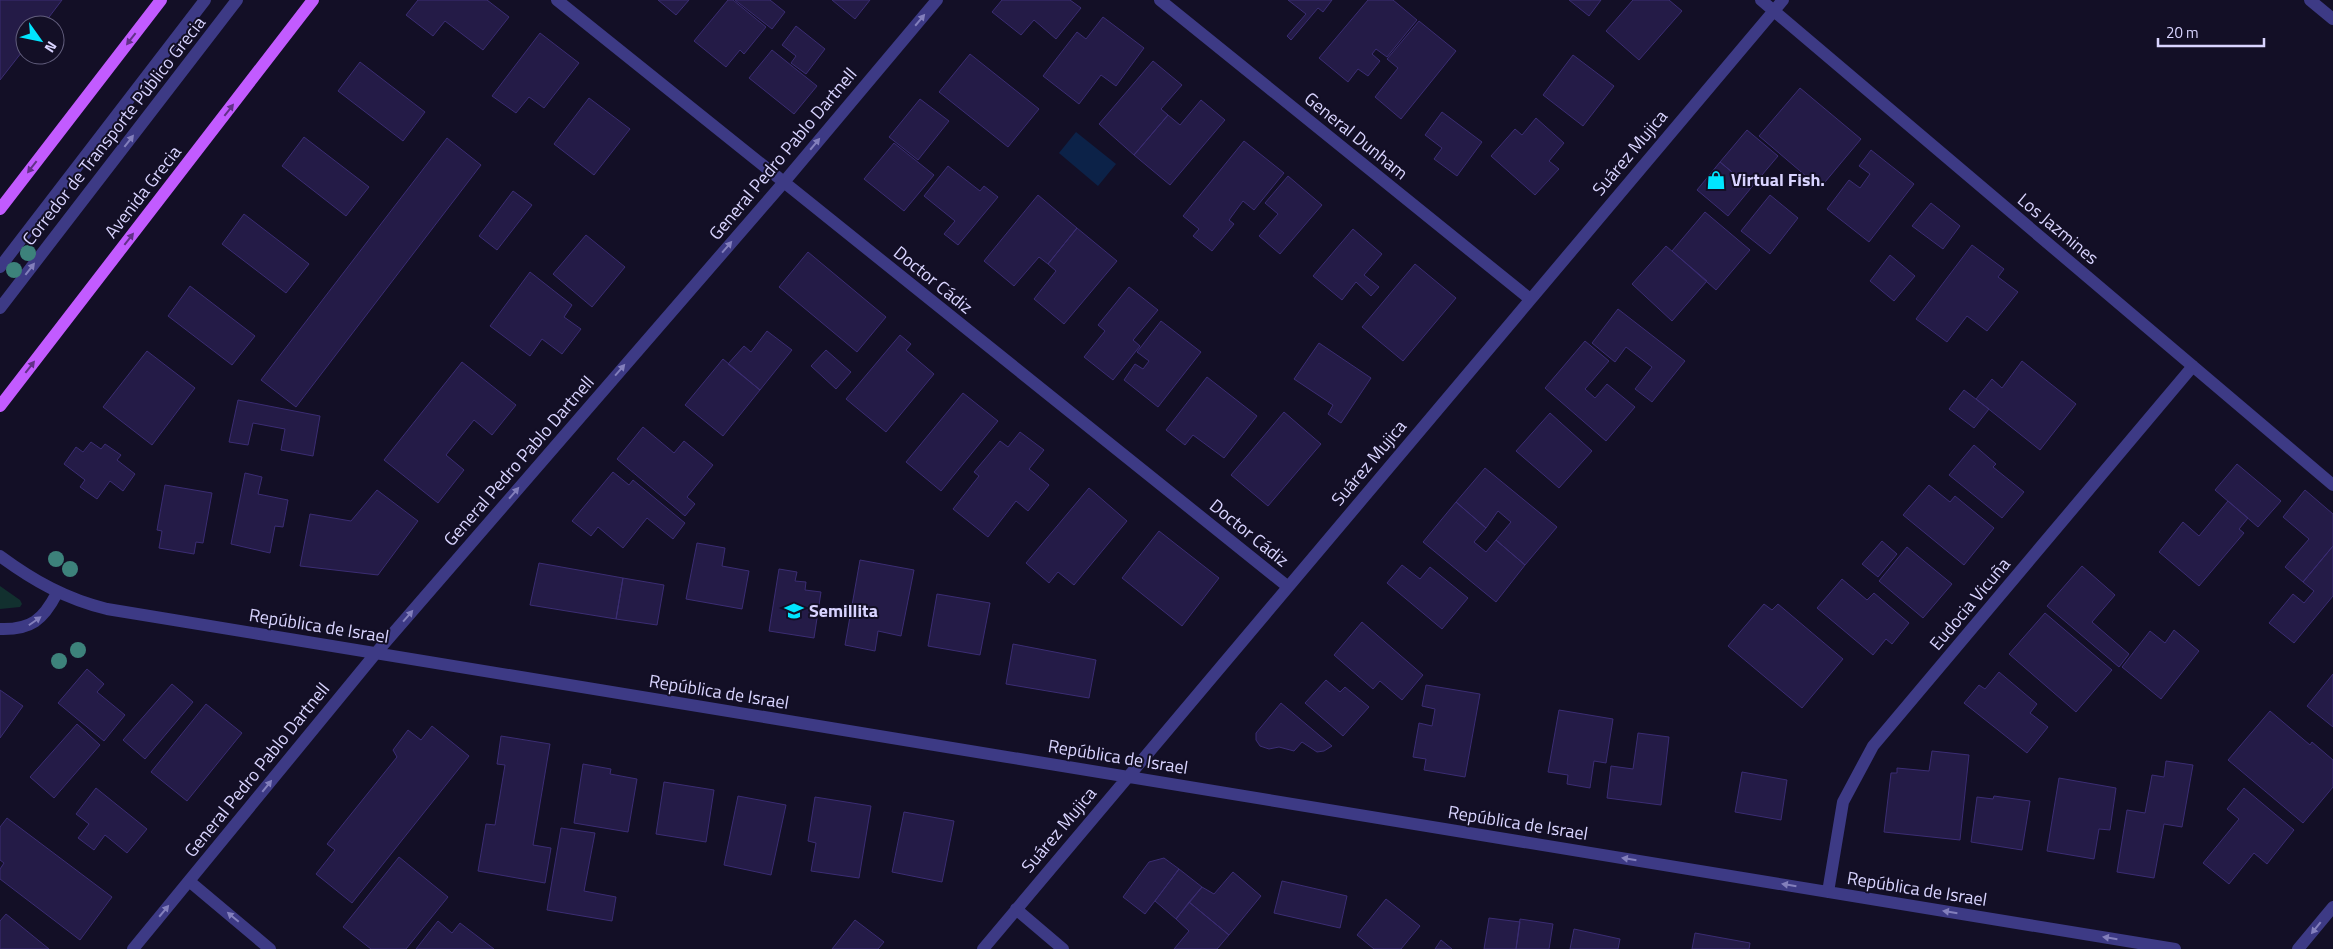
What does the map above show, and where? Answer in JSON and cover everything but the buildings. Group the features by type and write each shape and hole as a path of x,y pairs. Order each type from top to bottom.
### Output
{"main road":[{"path":"0,209 161,0"},
{"name":"Avenida Grecia","path":"0,406 313,0"}],"street":[{"name":"Corredor de Transporte Público Grecia","path":"0,267 205,0"},
{"name":"Corredor de Transporte Público Grecia","path":"0,308 237,0"},
{"name":"Doctor Cádiz","path":"557,0 1287,586"},
{"name":"General Pedro Pablo Dartnell","path":"133,949 376,653 784,182 937,0"},
{"name":"General Dunham","path":"1160,0 1530,299"},
{"name":"Los Jazmines","path":"1761,0 2333,485"},
{"name":"Suárez Mujica","path":"983,949 1126,776 1783,0"},
{"path":"2310,0 2333,19"},
{"name":"Eudocia Vicuña","path":"1828,892 1844,802 1873,746 2193,366"},
{"name":"República de Israel","path":"0,556 57,593 107,609 2175,949"},
{"path":"0,629 17,630 31,625 47,612 57,593"},
{"path":"189,881 270,949"},
{"path":"2298,949 2333,907"},
{"path":"1016,909 1063,949"}],"green space":[{"path":"0,586 20,600 22,604 20,607 0,609"}],"water":[{"path":"1076,132 1116,164 1098,186 1059,153"}],"place":[{"name":"Virtual Fish.","path":"1716,180"},
{"name":"Semillita","path":"794,611"}]}
